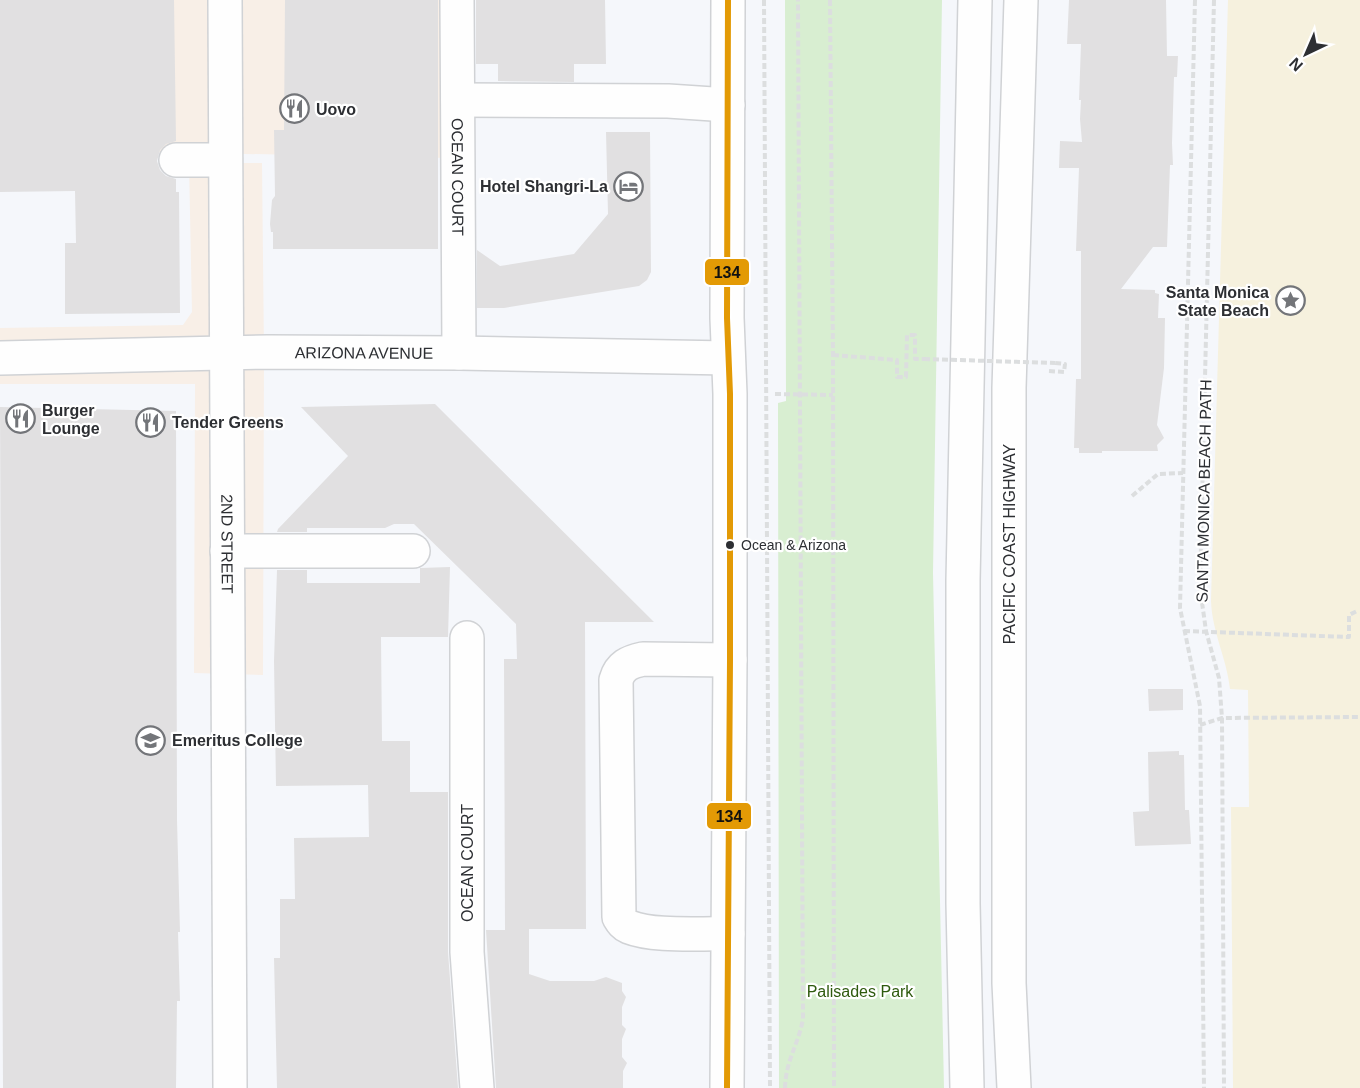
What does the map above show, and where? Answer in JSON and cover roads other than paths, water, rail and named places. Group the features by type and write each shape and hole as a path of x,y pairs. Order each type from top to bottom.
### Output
{"main road":[{"name":"2ND STREET","path":"225,0 230,1088"},
{"name":"OCEAN COURT","path":"457,0 459,353"},
{"path":"727,1088 730,660 728,0"},
{"path":"968,1088 963,903 963,581 975,0"},
{"name":"PACIFIC COAST HIGHWAY","path":"1014,1088 1009,983 1009,388 1021,0"},
{"path":"458,100 668,101 728,105"},
{"path":"176,160 225,160"},
{"name":"ARIZONA AVENUE","path":"0,358 459,353 728,358"},
{"path":"227,551 413,551"},
{"name":"OCEAN COURT","path":"467,638 467,952 477,1088"},
{"path":"728,934 644,931 629,927 619,918 616,680 623,667 643,659 730,660"}],"place":[{"name":"Uovo","path":"295,109"},
{"name":"Hotel Shangri-La","path":"629,186"},
{"name":"Santa Monica State Beach","path":"1290,301"},
{"name":"Burger Lounge","path":"21,419"},
{"name":"Tender Greens","path":"151,422"},
{"name":"Ocean & Arizona","path":"730,545"},
{"name":"Emeritus College","path":"151,740"}],"park label":[{"name":"Palisades Park","path":"860,991"}]}
